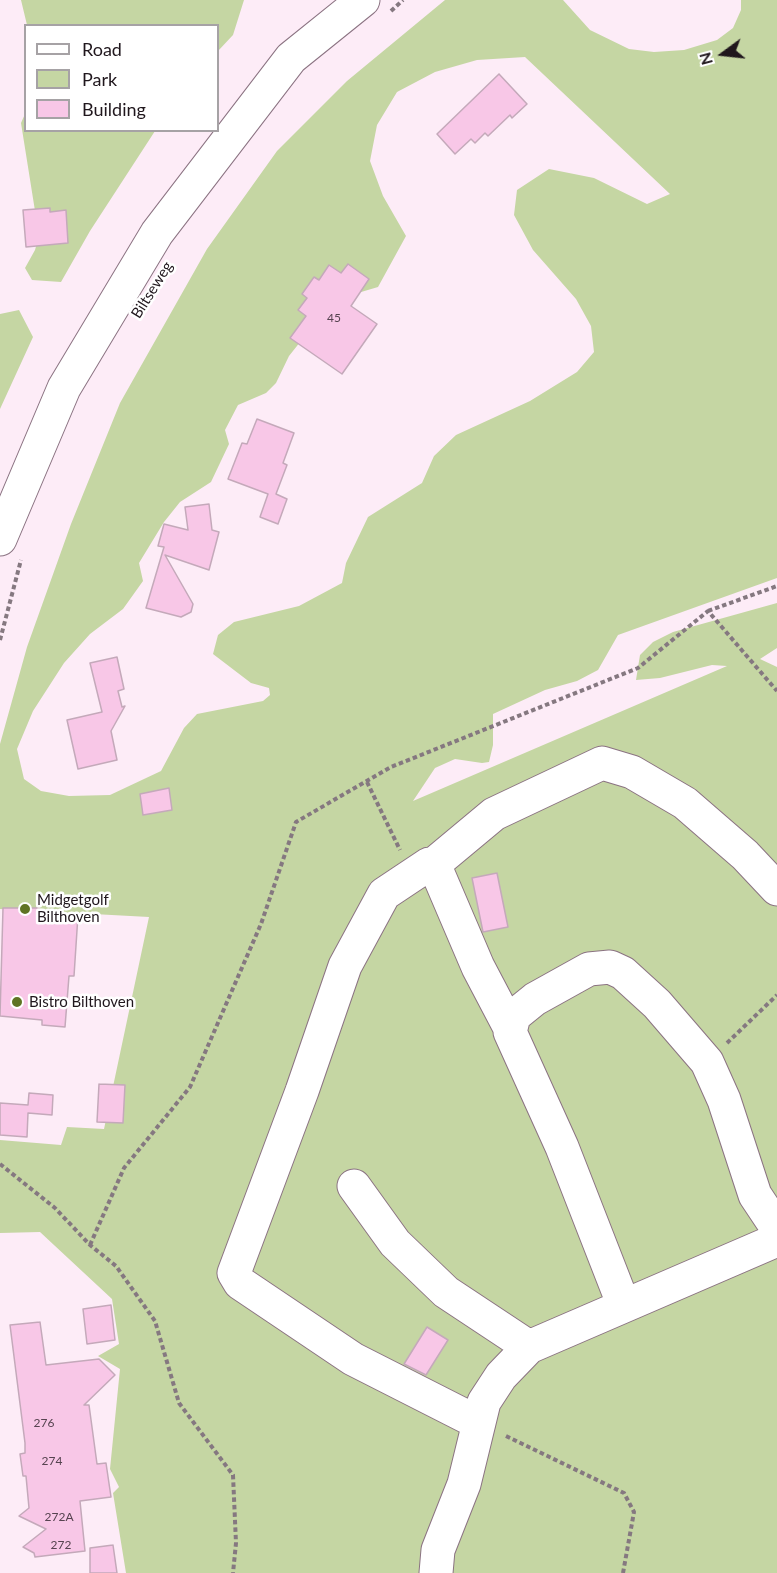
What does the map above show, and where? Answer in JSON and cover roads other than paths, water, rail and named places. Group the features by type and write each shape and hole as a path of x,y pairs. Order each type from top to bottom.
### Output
{"street":[{"name":"Biltseweg","path":"11,546 64,388 157,233 291,58 374,7"},
{"path":"479,1423 352,1359 240,1283 234,1273 302,1091 345,966 384,894 423,869 494,814 602,763 632,771 685,803 745,855 777,889"},
{"path":"423,869 509,1026 513,1044 562,1147 624,1306"},
{"path":"509,1026 514,1016 535,999 589,969 610,967 623,973 657,1004 707,1062 724,1100 755,1195 777,1228"},
{"path":"354,1186 395,1243 446,1292 529,1347"},
{"path":"436,1573 438,1550 465,1484 484,1402 501,1376 529,1347 777,1240"}],"place":[{"name":"Midgetgolf Bilthoven","path":"25,909"},
{"name":"Bistro Bilthoven","path":"17,1002"}]}
